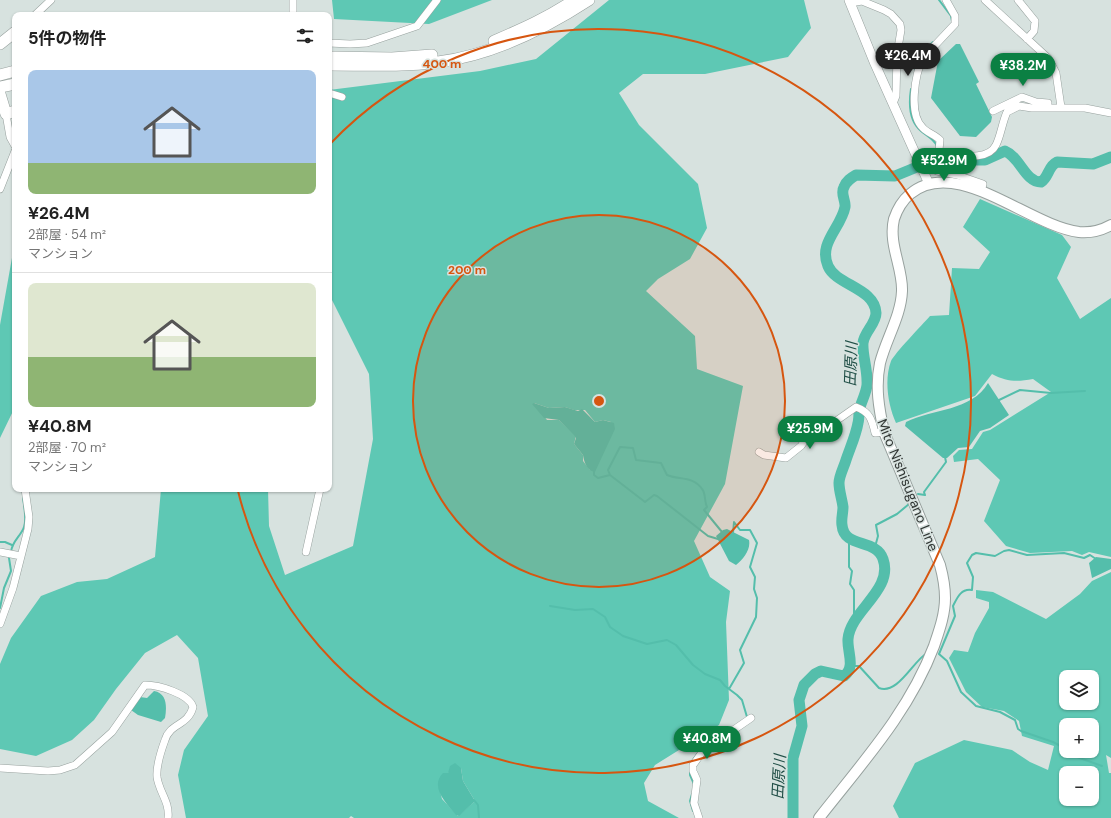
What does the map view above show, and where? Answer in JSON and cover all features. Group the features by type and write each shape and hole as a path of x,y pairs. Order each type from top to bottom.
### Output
{"main road":[{"path":"332,57 432,56 466,49 492,41 530,26 556,13 574,0"},
{"path":"332,65 418,64 468,56 527,36 557,21 589,0"},
{"path":"0,44 12,34"},
{"path":"5,81 10,113"},
{"name":"Mito Nishisugano Line","path":"820,818 904,708 923,672 943,617 945,592 940,565 884,432 879,411 878,376 880,363 900,305 902,290 892,233 894,220 907,197 921,187 929,184 950,182 964,185 1061,227 1079,232 1093,231 1111,225"}],"street":[{"path":"38,12 51,0"},
{"path":"293,0 293,12"},
{"path":"332,43 367,43 417,26 436,0"},
{"path":"946,0 954,16 955,24 923,58 920,65 914,96 914,106 918,120 922,127 940,140 937,170 983,184 981,192"},
{"path":"985,0 1048,58 1056,73 1061,105"},
{"path":"1018,0 1035,21 1034,31 1027,39"},
{"path":"894,101 896,96 897,54 901,30 900,24 891,14 884,10 862,1 849,1 929,184"},
{"path":"332,94 342,97"},
{"path":"993,111 1022,97 1041,103 1085,108 1111,113"},
{"path":"939,157 981,156 988,154 996,145 1003,120 1007,112 1012,108 1019,106 1032,108 1061,105"},
{"path":"10,113 10,137 12,141"},
{"path":"0,189 12,159"},
{"path":"759,452 764,455 786,458 801,446 813,429 836,421 856,407 864,410 871,416 875,433 884,432"},
{"path":"0,624 13,588 29,517 25,492"},
{"path":"306,552 319,492"},
{"path":"0,552 21,556"},
{"path":"0,768 48,771 69,768 85,758 112,732 146,685 172,691 183,695 191,701 193,707 188,718 170,730 165,739 158,767 157,777 168,807 168,818"},
{"path":"699,818 694,803 697,780 693,771 694,765 703,752 751,718"}],"shaded area":[{"path":"332,0 492,0 429,24 334,19"},
{"path":"609,0 804,0 811,28 788,57 705,74 643,74 619,93 639,125 698,184 707,228 690,259 658,279 646,291 695,336 697,369 743,386 725,484 694,541 710,577 730,591 726,622 729,700 719,725 655,765 644,783 648,801 679,818 354,818 351,816 349,818 186,818 178,775 184,750 208,716 198,658 177,635 145,653 116,689 94,720 72,740 36,756 0,749 0,664 11,638 41,596 77,582 107,579 155,557 161,492 268,492 269,526 285,575 353,546 373,439 369,374 332,300 332,90 480,71 536,59","holes":["534,403 549,408 565,407 574,410 585,410 595,422 603,420 611,422 590,470 583,461 583,455 574,444 576,436 559,420 547,420","461,768 463,781 475,801 458,816 442,799 438,783 450,771"]},
{"path":"956,44 960,44 979,82 976,84 992,117 991,122 976,137 960,136 931,98 938,61"},
{"path":"980,199 1062,235 1071,247 1057,278 1080,319 1111,298 1111,557 1089,552 1082,555 1072,551 1030,553 1006,546 984,521 1000,480 978,459 954,462 953,456 959,450 972,449 983,432 990,430 1051,392 1033,379 1012,381 1002,379 992,374 975,396 896,423 893,416 887,384 889,368 893,357 930,316 949,315 952,268 979,269 990,252 963,227"},
{"path":"12,258 12,413 0,438 0,325"},
{"path":"988,383 1009,415 990,428 980,431 969,447 958,448 947,458 943,458 905,426 906,422 951,408 972,399 981,392"},
{"path":"534,403 549,408 565,407 578,411 582,409 595,422 603,420 614,423 615,429 595,472 588,468 583,455 574,444 576,438 574,435 559,420 544,418 532,404"},
{"path":"727,529 749,540 748,551 736,565 729,561 716,536 723,530"},
{"path":"1096,557 1111,559 1111,569 1092,578 1089,563"},
{"path":"1111,572 1111,758 1106,755 1109,773 1111,773 1111,818 899,818 893,806 915,763 964,740 1012,750 1030,762 1048,770 1054,746 1022,736 1019,721 1004,711 982,707 966,692 949,658 954,650 968,652 975,633 989,608 989,602 976,598 976,590 993,592 1046,619 1080,594 1092,581"},
{"path":"154,691 158,692 165,701 165,718 161,722 138,715 131,710 140,697 147,698"},
{"path":"455,763 461,768 463,781 475,801 459,816 456,815 444,801 438,784 439,778 443,773 448,773 450,766"}],"waterway":[{"path":"939,0 951,16 952,21"},
{"path":"915,69 919,56 933,42"},
{"path":"911,89 910,105 914,122 917,127 932,139 937,146"},
{"name":"田原川","path":"793,818 793,758 802,726 799,700 804,685 815,674 821,671 844,676 848,672 850,668 848,639 851,629 856,619 877,591 885,570 883,559 879,552 874,548 854,541 848,537 844,532 842,523 843,507 839,489 839,480 856,432 859,420 859,411 867,385 863,343 865,335 874,321 876,313 874,305 869,298 832,272 828,266 826,258 828,243 843,215 845,207 843,190 845,185 856,175 895,176 934,160 985,160 1005,151 1015,158 1031,178 1035,181 1041,182 1044,180 1052,166 1057,162 1093,164 1111,157"},
{"path":"997,401 1020,390 1051,393 1085,391"},
{"path":"610,475 608,470 620,447 633,448 636,460 661,463 667,475 690,480 699,485 705,495 707,507 704,510 722,532"},
{"path":"918,494 925,495 924,492 946,462 945,457"},
{"path":"594,471 594,475 598,478 610,475 645,502 654,495 657,496 708,536 718,539"},
{"path":"11,552 13,545 23,530 25,524 23,498"},
{"path":"875,547 878,536 876,525 897,514 909,504"},
{"path":"729,689 744,663 740,650 756,617 757,598 754,589 755,577 750,567 757,543 750,530 740,530 734,522 733,533"},
{"path":"849,538 849,567 852,571 850,584 854,590 854,621"},
{"path":"0,542 5,542 12,545"},
{"path":"1059,745 1021,731 1018,729 1015,720 1000,712 976,706 961,692 947,661 939,654 955,616 953,606 962,592 972,590 973,577 967,563 972,555 976,553 995,556 1009,550 1027,555 1064,553 1084,558 1090,555 1096,559"},
{"path":"0,608 4,588 11,571 9,558"},
{"path":"550,606 575,610 593,609 605,617 610,627 623,636 647,644 667,640 676,645 693,665 705,674 720,680 742,700 747,717"},
{"path":"851,666 859,666 879,688 886,689 893,687 899,682 927,653"},
{"path":"692,761 701,749"},
{"path":"1080,758 1102,766"},
{"path":"690,765 690,775 694,784"},
{"path":"692,794 690,801 693,811"},
{"path":"474,800 478,805 479,818"}]}
